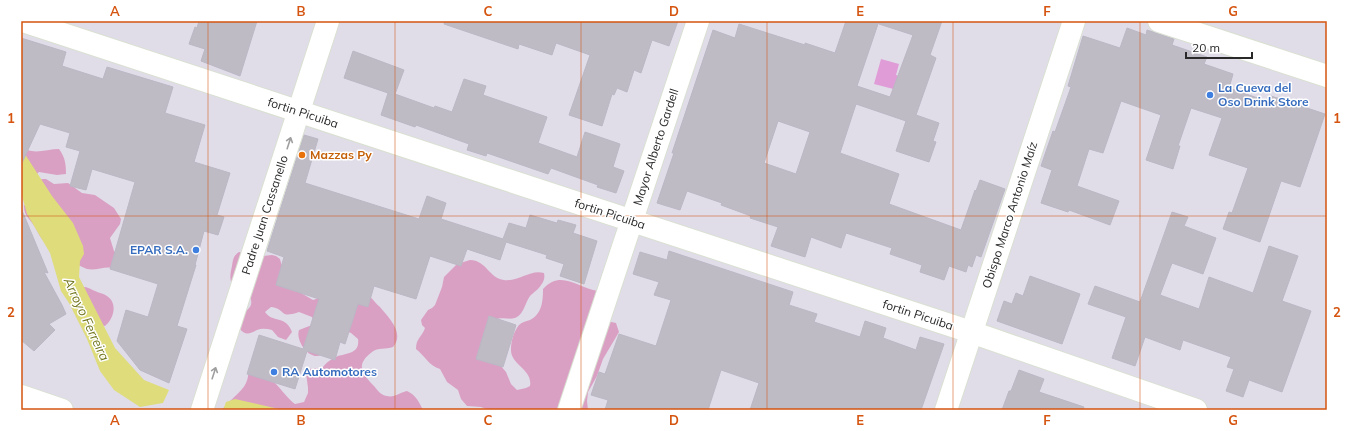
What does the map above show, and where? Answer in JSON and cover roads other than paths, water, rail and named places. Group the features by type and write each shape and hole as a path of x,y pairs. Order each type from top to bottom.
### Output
{"street":[{"name":"fortin Picuiba","path":"23,21 971,332 1196,410"},
{"name":"Padre Juan Cassanello","path":"202,410 328,21"},
{"name":"Mayor Alberto Gardell","path":"569,410 698,21"},
{"name":"Obispo Marco Antonio Maíz","path":"946,410 1074,21"},
{"path":"1159,21 1327,76"},
{"path":"21,396 62,410"}],"water":[{"name":"Arroyo Ferreira","path":"21,148 52,196 73,223 83,246 84,254 80,261 79,277 115,348 144,380 169,390 163,403 140,407 114,390 100,371 87,339 69,303 61,291 50,253 27,214 21,192"},
{"path":"235,399 283,410 223,410 226,402"}],"place":[{"name":"La Cueva del Oso Drink Store","path":"1210,95"},
{"name":"Mazzas Py","path":"302,155"},
{"name":"EPAR S.A.","path":"196,250"},
{"name":"RA Automotores","path":"274,372"}]}
